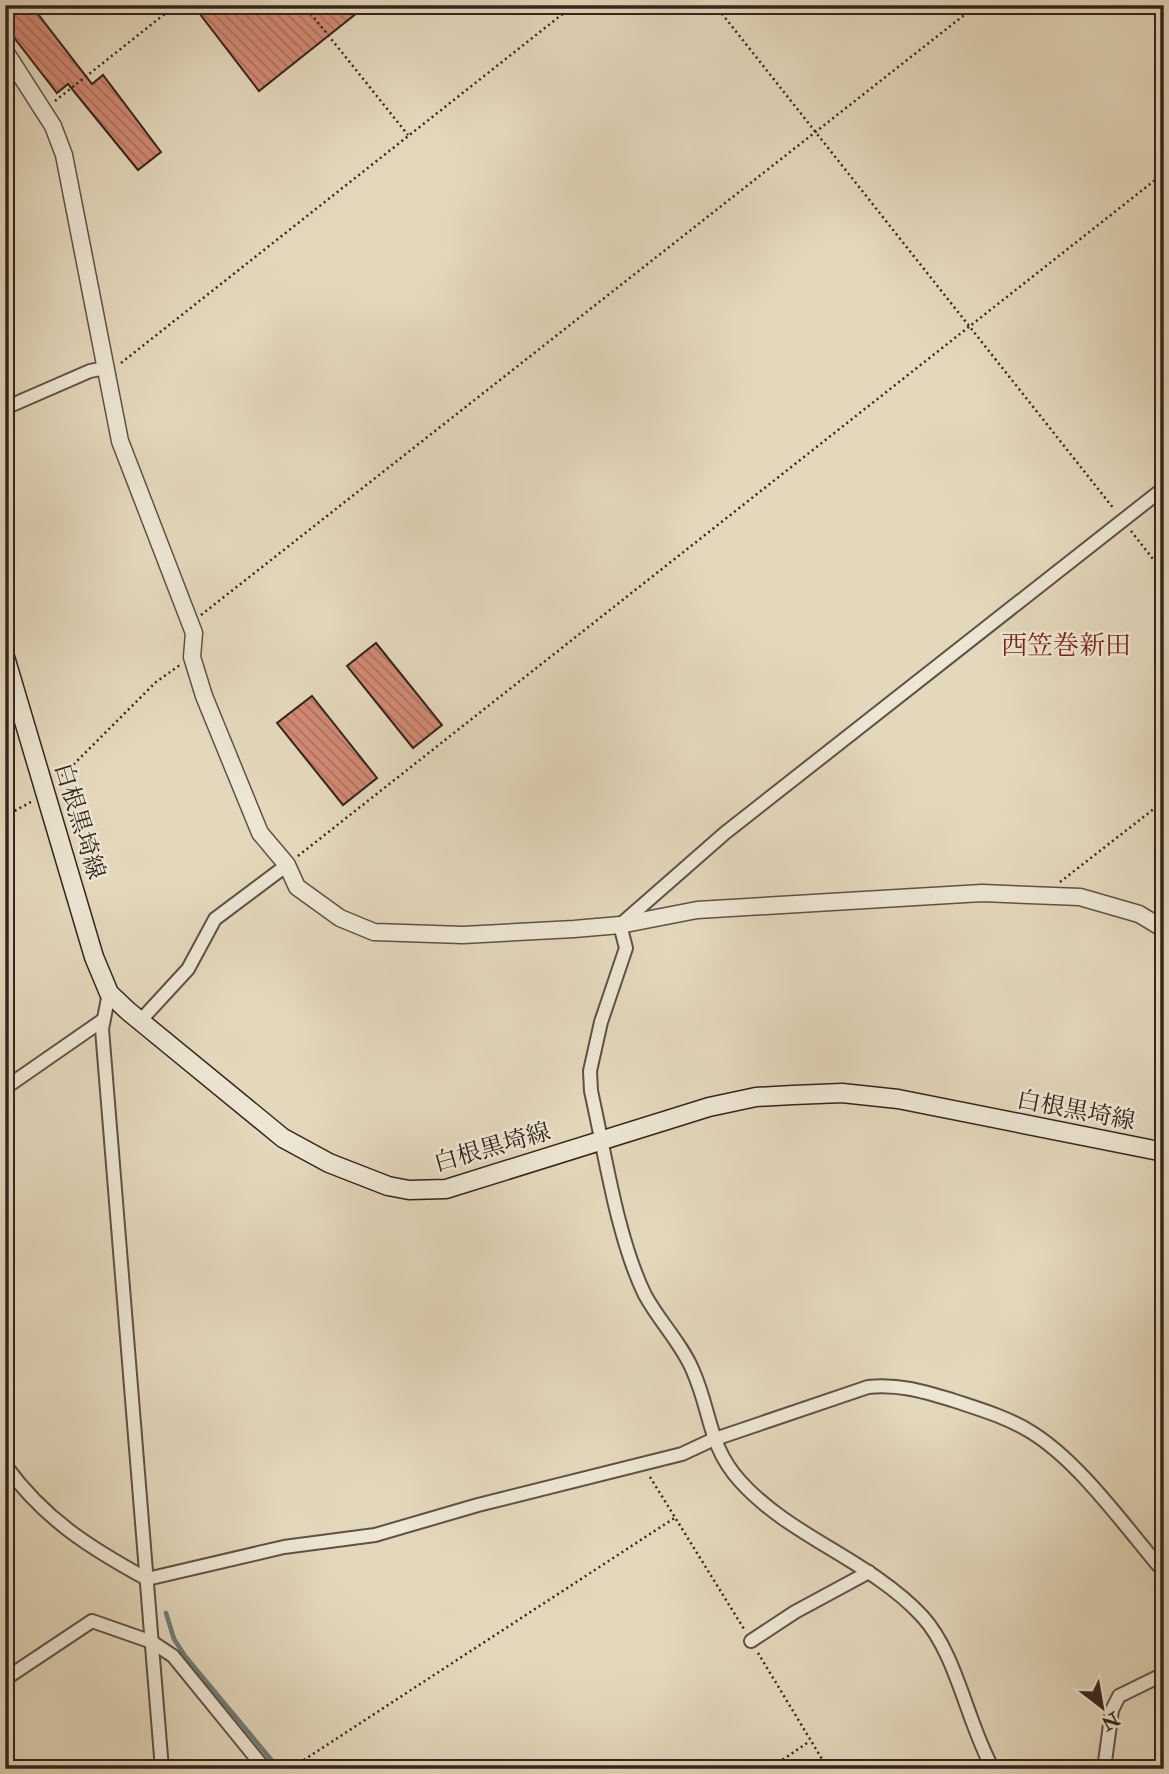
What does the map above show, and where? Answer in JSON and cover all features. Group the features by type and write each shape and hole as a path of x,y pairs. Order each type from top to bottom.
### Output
{"main road":[{"name":"白根黒埼線","path":"5,657 94,957 109,993 283,1138 328,1163 388,1186 410,1190 446,1189 709,1107 756,1097 842,1093 898,1099 1164,1152"}],"street":[{"path":"5,51 53,126 64,155 120,441 194,633 192,657 204,696 260,833 286,865 297,887 340,918 374,932 463,935 620,925 710,909 969,893 1080,897 1139,915 1164,929"},
{"path":"5,408 90,371 105,368"},
{"path":"620,925 725,833 1164,488"},
{"path":"141,1020 188,969 215,919 286,865"},
{"path":"620,925 626,948 601,1022 590,1071 602,1140 626,1240 645,1294 692,1367 704,1397 712,1440 739,1481 764,1503 869,1572 923,1617 946,1655 976,1736 993,1769"},
{"path":"109,993 103,1020 162,1769"},
{"path":"5,1088 103,1020"},
{"path":"5,1465 55,1521 80,1541 147,1579 284,1547 375,1535 641,1462 682,1454 712,1440 868,1387 908,1386 1004,1417 1060,1453 1164,1572"},
{"path":"751,1641 795,1612 869,1572"},
{"path":"5,1679 92,1621 152,1642 173,1657 265,1769"},
{"path":"1104,1769 1112,1710 1119,1696 1164,1674"}],"path":[{"path":"43,110 176,5"},
{"path":"304,5 408,135"},
{"path":"105,368 117,366 574,5"},
{"path":"715,5 1164,573"},
{"path":"190,625 977,5"},
{"path":"286,865 1164,173"},
{"path":"5,816 44,793 156,682 192,657"},
{"path":"1043,895 1164,801"},
{"path":"641,1462 828,1769"},
{"path":"290,1769 676,1517"},
{"path":"769,1769 810,1741"}],"building":[{"path":"5,5 31,5 92,84 103,75 161,152 138,170 68,84 57,93 5,26"},
{"path":"193,5 367,5 259,91"},
{"path":"376,643 442,725 413,748 347,666"},
{"path":"312,696 377,778 343,805 277,723"}],"waterway":[{"path":"166,1613 174,1639 185,1656 279,1769"}],"district":[{"name":"西笠巻新田","path":"1066,645"}]}
